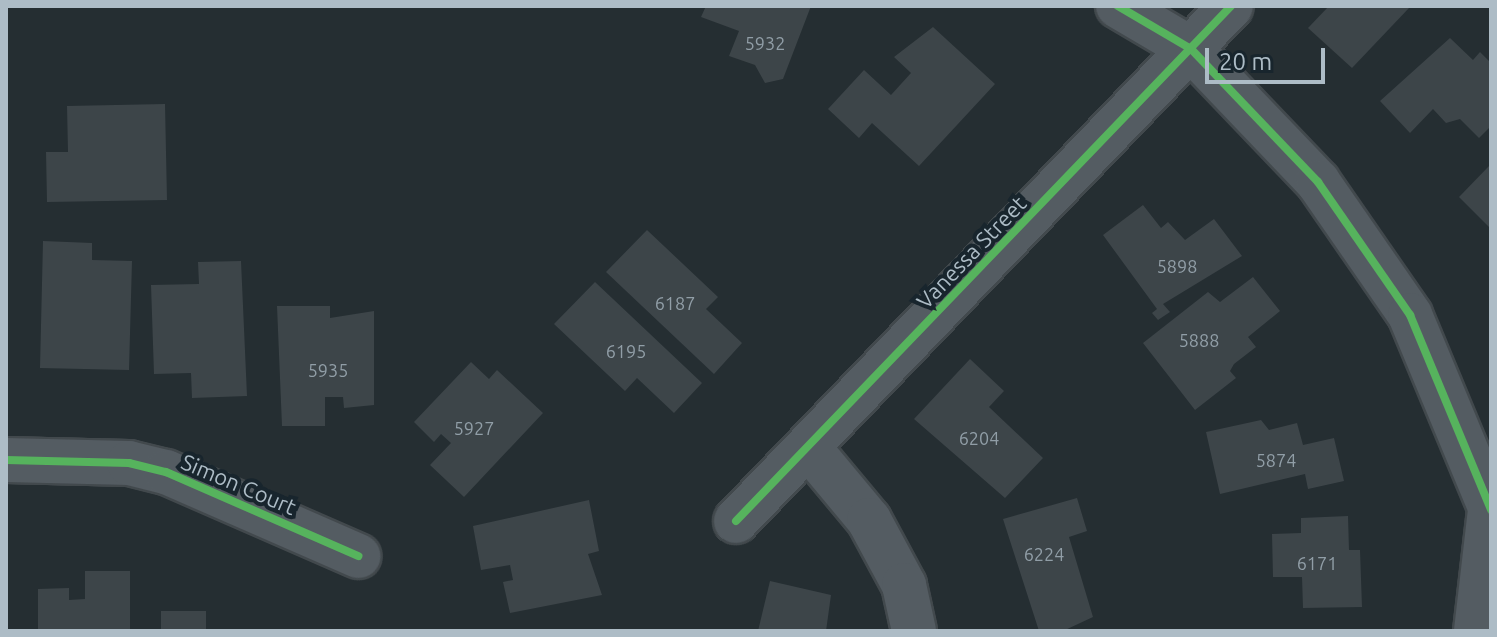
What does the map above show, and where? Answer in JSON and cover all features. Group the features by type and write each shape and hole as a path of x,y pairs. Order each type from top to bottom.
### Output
{"street":[{"path":"1118,6 1191,49 1318,182 1410,315 1490,510 1476,631"},
{"name":"Vanessa Street","path":"736,521 1231,6"},
{"path":"809,448 869,520 904,585 914,631"},
{"name":"Simon Court","path":"6,460 129,463 166,472 358,556"}],"building":[{"path":"706,6 811,6 783,79 765,83 755,65 729,56 739,31 701,17"},
{"path":"1329,6 1409,8 1352,68 1308,28"},
{"path":"933,27 995,84 919,166 872,123 859,138 828,109 864,70 891,95 911,73 894,57"},
{"path":"1450,38 1473,60 1480,52 1491,63 1491,126 1479,138 1460,119 1446,123 1433,109 1410,133 1380,101"},
{"path":"165,104 167,200 47,202 46,152 68,152 67,106"},
{"path":"1491,164 1491,229 1459,197"},
{"path":"1143,205 1161,228 1168,222 1185,240 1214,219 1242,256 1163,304 1170,312 1158,320 1152,313 1157,309 1103,235"},
{"path":"647,230 718,297 706,309 742,343 714,374 606,272"},
{"path":"43,241 92,243 92,260 132,261 129,370 40,368"},
{"path":"241,261 247,396 192,398 191,373 154,374 151,285 199,284 198,262"},
{"path":"1253,277 1280,311 1248,337 1256,347 1234,364 1230,371 1236,378 1195,410 1143,343 1208,292 1220,302"},
{"path":"595,282 702,383 674,413 637,378 625,391 554,324"},
{"path":"277,306 330,306 330,318 374,311 374,405 344,408 343,397 325,397 325,426 282,426"},
{"path":"970,359 1004,391 989,407 1043,458 1005,498 914,419"},
{"path":"471,362 489,379 497,370 543,413 464,497 430,465 451,443 441,434 434,442 414,422"},
{"path":"1261,420 1269,430 1297,423 1303,445 1334,438 1344,481 1308,489 1305,474 1220,494 1206,432"},
{"path":"1077,498 1087,531 1069,537 1093,617 1063,631 1039,631 1003,519"},
{"path":"589,500 599,551 588,554 602,595 510,613 503,582 513,580 510,565 481,570 473,526"},
{"path":"1348,516 1349,550 1360,550 1362,607 1303,608 1302,577 1273,577 1272,534 1301,533 1301,518"},
{"path":"85,571 130,571 130,631 38,631 38,589 69,588 69,600 85,599"},
{"path":"770,581 831,595 826,631 758,631"},
{"path":"161,611 206,611 206,631 161,631"}],"cycle path":[{"path":"1118,6 1191,49 1318,182 1410,315 1491,510"},
{"path":"736,521 1231,6"},
{"path":"6,460 129,463 166,472 358,556"}]}
